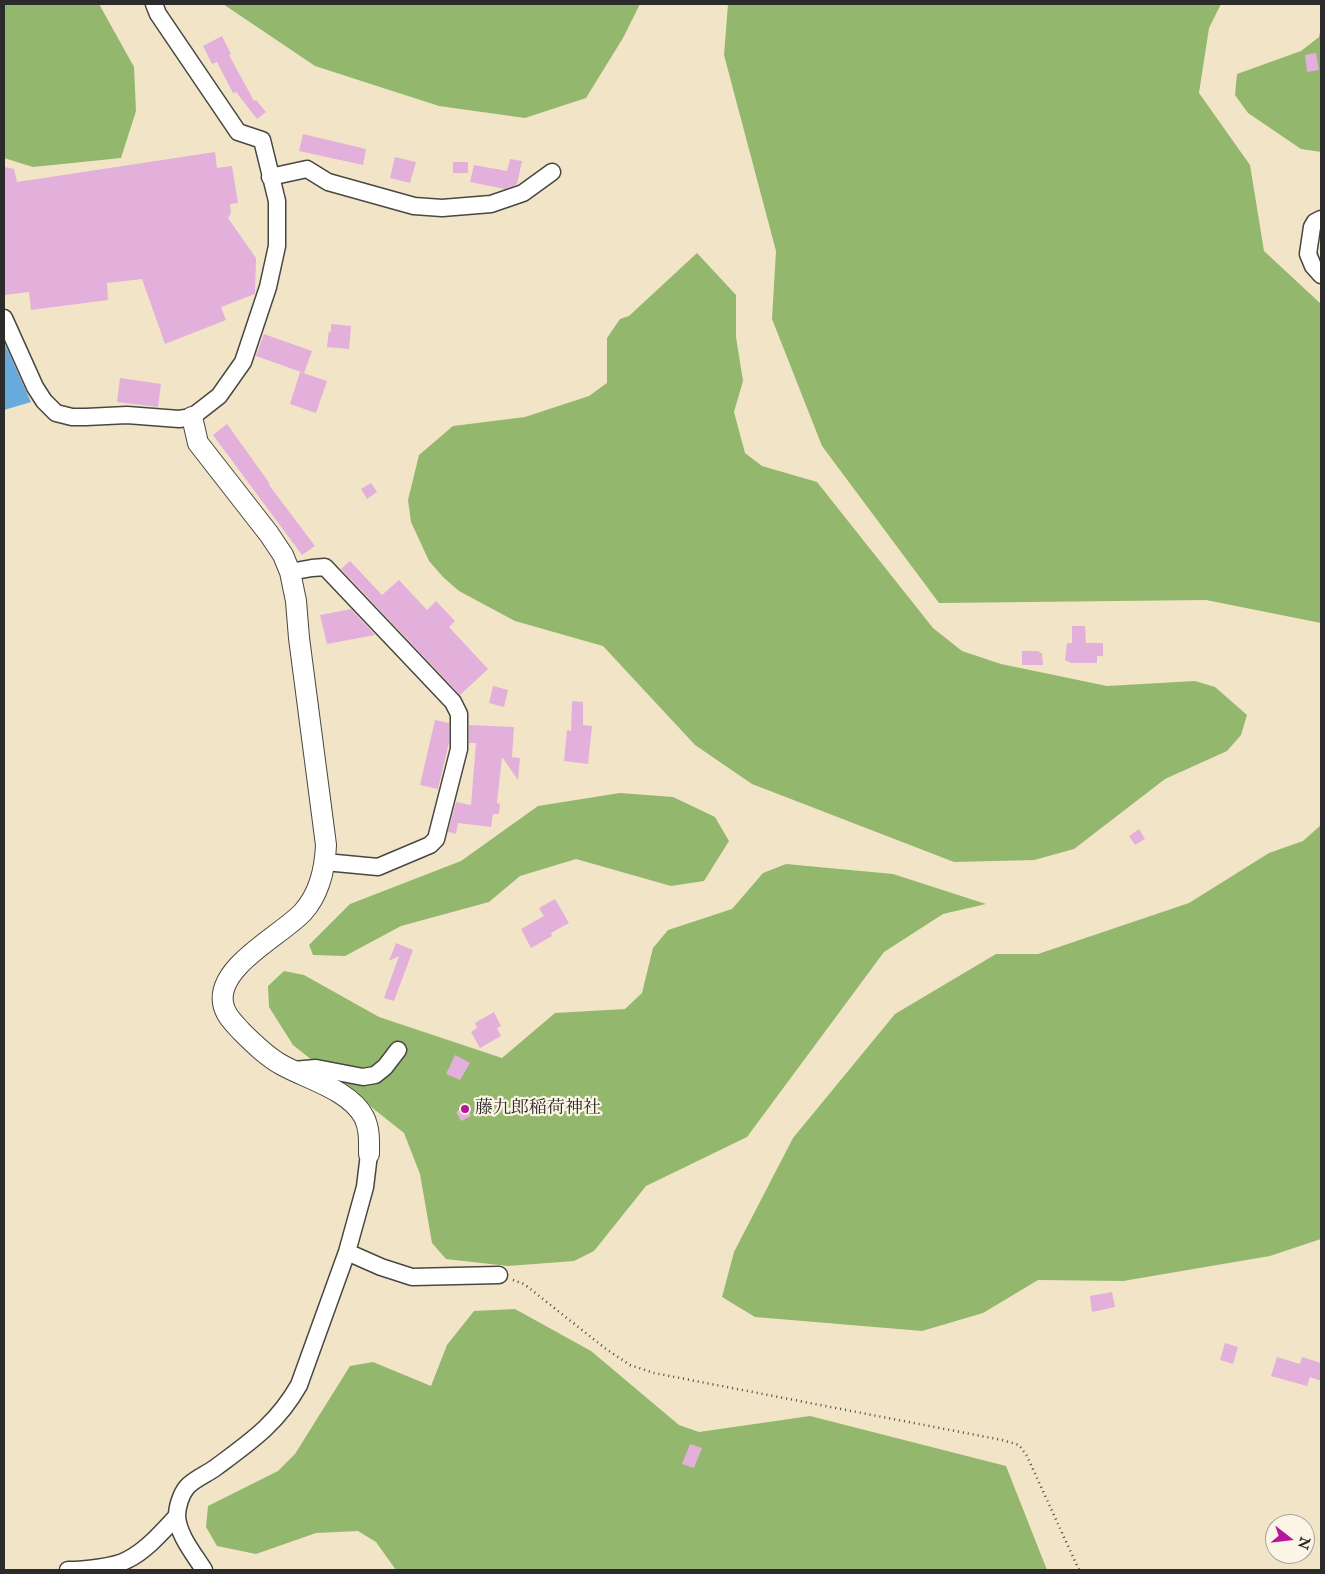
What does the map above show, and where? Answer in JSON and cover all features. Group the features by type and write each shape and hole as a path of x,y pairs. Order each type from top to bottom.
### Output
{"street":[{"path":"4,318 35,387 44,401 56,413 72,417 86,418 126,415 178,419 192,417 219,396 242,362 268,287 277,246 277,201 262,140 238,132 156,9 142,4"},
{"path":"270,177 307,169 328,182 414,206 442,208 491,204 523,192 552,172"},
{"path":"1321,219 1315,222 1312,227 1308,254 1313,266 1321,275"},
{"path":"192,417 198,444 269,534 283,555 290,572 296,601 324,835 325,862 323,875 315,894 304,911 234,970 225,988 222,1001 226,1014 247,1036 280,1064 327,1087 355,1104 364,1118 369,1135 365,1187 347,1252 299,1386 274,1422 254,1439 187,1487 179,1500 177,1516 181,1532 204,1570"},
{"path":"290,572 326,567 453,702 459,714 459,749 436,839 430,845 378,867 325,862"},
{"path":"293,1070 316,1068 364,1077 375,1075 385,1067 398,1050"},
{"path":"347,1252 381,1267 412,1277 500,1275"},
{"path":"68,1570 126,1561 158,1537 177,1516"}],"path":[{"path":"500,1275 524,1284 606,1349 630,1365 654,1373 973,1434 1020,1445 1027,1456 1079,1570"}],"green space":[{"path":"4,4 99,4 134,67 136,111 121,158 33,167 4,158"},
{"path":"223,4 640,4 623,38 586,98 525,118 439,106 315,66"},
{"path":"728,4 1221,4 1209,28 1199,93 1250,165 1264,251 1321,304 1321,623 1206,600 939,603 822,446 772,319 776,251 724,55"},
{"path":"1321,27 1321,152 1301,149 1248,113 1235,95 1237,74 1301,51 1319,37"},
{"path":"697,253 736,295 736,337 743,381 734,412 745,453 762,466 817,482 933,628 962,651 1001,664 1107,686 1195,681 1215,687 1247,715 1241,735 1227,751 1165,779 1074,849 1034,860 954,862 752,784 695,745 603,646 515,621 459,591 443,577 429,561 411,522 408,500 419,455 453,426 525,417 589,396 607,383 607,338 620,319 629,316"},
{"path":"620,793 673,797 715,817 729,841 704,881 671,886 576,859 520,876 489,902 401,926 345,956 313,955 309,945 350,904 461,861 538,806"},
{"path":"1321,825 1321,1239 1270,1256 1123,1281 1038,1280 983,1313 922,1331 755,1317 722,1297 734,1252 793,1138 895,1014 996,954 1038,954 1189,903 1269,853 1303,841"},
{"path":"786,864 893,874 986,904 943,914 884,952 747,1137 646,1186 594,1251 574,1261 508,1266 446,1259 432,1243 420,1174 404,1133 293,1045 269,1007 268,986 284,971 304,975 379,1017 502,1058 555,1013 625,1009 642,993 653,948 668,930 732,909 763,873"},
{"path":"515,1309 591,1351 679,1425 699,1432 810,1416 1006,1466 1047,1570 396,1570 376,1542 358,1531 316,1533 256,1554 217,1546 206,1527 208,1506 278,1471 295,1454 350,1366 373,1362 431,1386 447,1345 474,1311"}],"water":[{"path":"4,342 31,402 4,410"}],"building":[{"path":"222,36 231,54 229,55 254,101 256,100 266,112 257,119 236,92 233,93 217,62 212,64 203,46"},
{"path":"1316,53 1319,70 1307,72 1305,55"},
{"path":"303,134 366,149 363,165 299,151"},
{"path":"215,152 217,168 232,166 238,203 230,204 231,213 228,218 256,258 255,294 221,307 226,320 165,344 142,279 107,283 108,300 31,310 29,292 5,295 4,167 14,169 17,182"},
{"path":"395,157 416,162 410,183 390,178"},
{"path":"510,159 522,161 517,184 505,189 470,182 474,165 507,171"},
{"path":"453,162 468,162 468,173 453,173"},
{"path":"331,324 351,326 349,349 327,347"},
{"path":"264,334 312,351 304,373 256,356"},
{"path":"300,372 327,381 316,413 290,404"},
{"path":"120,378 161,384 158,407 117,402"},
{"path":"227,424 269,485 315,546 302,555 213,435"},
{"path":"371,483 377,492 367,499 361,489"},
{"path":"350,561 382,595 399,580 427,610 436,601 455,621 449,627 488,669 460,695 341,569"},
{"path":"351,609 375,635 327,644 320,615"},
{"path":"1072,626 1085,626 1086,643 1103,643 1103,656 1097,656 1097,663 1071,663 1065,660 1067,643 1072,643"},
{"path":"1022,651 1039,651 1042,653 1043,665 1022,665"},
{"path":"493,686 508,690 504,707 489,703"},
{"path":"572,701 583,702 583,725 592,726 588,764 564,761 567,730 571,731"},
{"path":"435,720 449,723 449,742 438,789 420,785"},
{"path":"469,725 514,727 512,757 520,758 518,780 502,757 497,803 500,804 499,814 493,814 491,827 458,823 456,834 448,832 456,802 471,805 476,743 469,743"},
{"path":"1139,829 1145,839 1135,845 1129,836"},
{"path":"555,899 569,923 551,933 552,936 531,948 521,929 544,916 539,908"},
{"path":"396,943 413,950 394,1001 384,998 399,956 389,961"},
{"path":"494,1012 501,1026 497,1028 501,1036 480,1048 471,1032 477,1028 475,1023"},
{"path":"455,1055 470,1063 460,1080 446,1074"},
{"path":"466,1105 471,1116 461,1121 456,1112"},
{"path":"1112,1292 1115,1307 1092,1312 1090,1296"},
{"path":"1225,1343 1238,1347 1233,1364 1220,1360"},
{"path":"1277,1357 1300,1364 1302,1357 1321,1363 1321,1381 1310,1377 1307,1386 1271,1376"},
{"path":"690,1444 702,1448 694,1468 682,1464"}],"place":[{"name":"藤九郎稲荷神社","path":"465,1109"}]}
